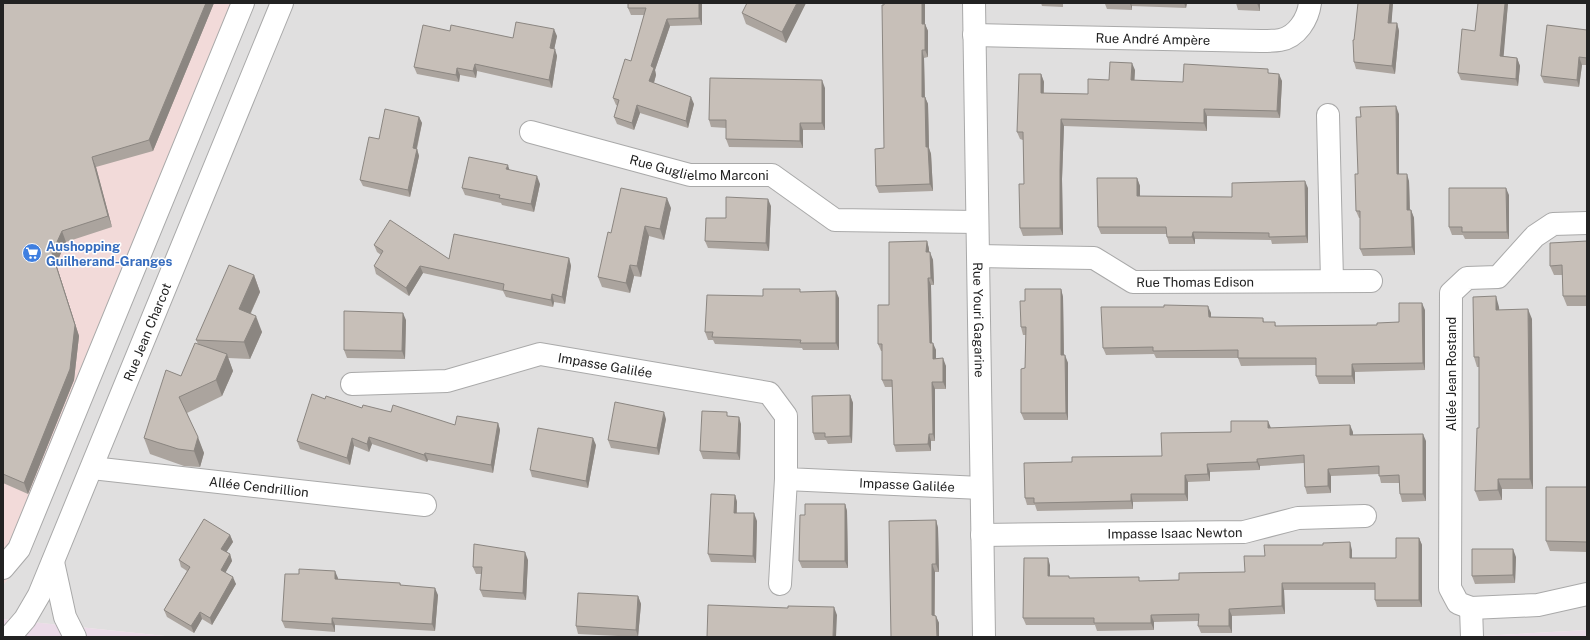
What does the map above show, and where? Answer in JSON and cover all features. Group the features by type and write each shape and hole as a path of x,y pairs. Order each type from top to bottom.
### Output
{"street":[{"path":"3,568 19,549 243,3"},
{"name":"Rue Jean Charcot","path":"10,634 24,619 39,595 282,3"},
{"name":"Rue Youri Gagarine","path":"974,3 984,637"},
{"name":"Rue André Ampère","path":"974,36 1261,41 1282,40 1298,31 1306,19 1310,3"},
{"path":"1328,115 1332,281"},
{"name":"Rue Guglielmo Marconi","path":"531,132 690,175 772,175 835,220 977,222"},
{"name":"Allée Jean Rostand","path":"1471,608 1458,603 1450,588 1451,293 1467,278 1498,277 1535,236 1553,224 1587,223"},
{"name":"Rue Thomas Edison","path":"978,256 1094,258 1133,282 1371,281"},
{"name":"Impasse Galilée","path":"352,384 447,381 540,354 769,393 786,416 786,479 780,584"},
{"name":"Allée Cendrillion","path":"92,468 425,505"},
{"name":"Impasse Galilée","path":"786,479 981,488"},
{"name":"Impasse Isaac Newton","path":"982,535 1244,532 1298,518 1365,516"},
{"path":"53,562 65,617 75,637"},
{"path":"1472,637 1471,608 1538,605 1587,594"}],"shaded area":[{"name":"Aushopping Guilherand-Granges","path":"3,3 255,3 36,537 24,560 3,585"},
{"path":"255,3 1587,3 1587,630 1463,637 174,637 3,619 3,585 24,560 36,537"},
{"path":"3,619 174,637 3,637"},
{"path":"1587,630 1587,637 1463,637"}],"building":[{"name":"Aushopping Guilherand-Granges","path":"3,3 206,3 149,140 92,157 108,216 62,231 52,253 75,325 70,369 24,483 3,474"},
{"path":"628,3 699,3 699,18 667,19 651,66 654,68 649,81 691,97 686,121 637,105 632,123 614,117 619,100 613,98 625,59 631,61 646,8 628,8"},
{"path":"747,3 797,3 782,32 742,13"},
{"path":"884,3 922,3 922,24 925,24 925,50 922,50 922,97 925,97 926,147 928,147 930,184 876,186 875,149 884,148 882,5 884,5"},
{"path":"1358,3 1390,3 1388,23 1397,23 1392,66 1354,62 1353,40"},
{"path":"1478,3 1505,3 1500,56 1517,58 1516,79 1458,73 1462,29 1475,31"},
{"path":"516,22 554,29 550,48 555,49 549,80 475,64 473,71 457,68 456,75 414,67 423,25 450,31 451,25 513,38"},
{"path":"1547,25 1587,30 1587,58 1579,57 1577,80 1541,76"},
{"path":"1110,62 1132,63 1131,80 1183,82 1184,64 1268,69 1268,73 1279,74 1277,111 1204,109 1204,123 1061,119 1060,228 1020,228 1019,184 1024,184 1023,132 1017,132 1019,74 1041,74 1041,93 1088,94 1088,79 1109,80"},
{"path":"710,78 822,80 822,123 800,123 800,141 726,139 726,120 709,120"},
{"path":"1396,106 1397,174 1407,174 1407,210 1411,210 1412,247 1360,249 1360,211 1356,211 1355,174 1358,174 1356,117 1361,117 1360,107"},
{"path":"385,109 419,117 413,148 417,149 408,190 360,180 369,137 379,139"},
{"path":"469,157 508,165 506,169 537,176 531,204 499,198 500,195 462,188"},
{"path":"1097,178 1137,178 1137,196 1232,197 1232,183 1305,181 1306,236 1269,237 1269,233 1193,232 1192,237 1167,237 1166,227 1098,227"},
{"path":"621,188 667,198 660,229 645,226 637,266 630,265 626,283 598,277 608,232 611,233"},
{"path":"1449,188 1506,188 1507,232 1462,232 1462,227 1449,227"},
{"path":"726,197 768,199 766,243 705,241 706,218 726,218"},
{"path":"390,220 449,259 454,234 569,258 562,297 552,294 551,300 503,290 504,284 420,266 406,288 374,266 383,251 374,245"},
{"path":"927,241 926,252 930,252 931,278 928,278 930,343 933,343 933,359 943,358 943,382 932,382 933,434 929,434 928,444 894,445 892,380 882,380 882,344 878,344 878,305 889,305 889,242"},
{"path":"1587,241 1587,296 1563,296 1562,265 1550,266 1550,243"},
{"path":"229,265 254,275 239,309 256,316 244,342 196,340"},
{"path":"763,289 800,289 800,292 836,291 836,343 800,343 801,340 712,337 713,332 705,332 707,295 763,296"},
{"path":"1025,289 1061,289 1061,355 1065,355 1066,413 1021,413 1021,369 1025,368 1026,327 1021,327 1020,301 1025,301"},
{"path":"1496,296 1496,310 1528,309 1530,479 1498,479 1498,490 1475,491 1477,428 1479,428 1479,357 1474,357 1473,297"},
{"path":"1399,303 1422,303 1423,363 1352,364 1352,376 1316,376 1316,358 1238,358 1238,350 1153,351 1153,347 1103,348 1101,307 1164,307 1164,305 1208,306 1209,317 1263,318 1263,322 1275,322 1275,326 1377,325 1377,323 1399,322"},
{"path":"344,311 403,313 402,351 344,350"},
{"path":"195,343 227,354 216,380 179,397 198,437 194,451 178,449 144,438 166,370 181,376"},
{"path":"312,394 325,399 326,396 362,408 363,405 391,412 393,405 455,425 457,416 498,423 491,465 425,453 424,455 369,437 367,444 352,438 347,458 297,441"},
{"path":"850,395 850,436 825,437 825,433 813,433 812,396"},
{"path":"615,402 664,412 657,448 608,440"},
{"path":"702,411 727,412 727,416 739,417 737,453 700,451"},
{"path":"1231,421 1268,421 1268,428 1350,425 1350,435 1423,434 1423,494 1400,494 1399,475 1379,476 1379,466 1328,469 1328,486 1305,487 1304,455 1257,459 1257,462 1207,464 1208,474 1185,475 1185,494 1131,494 1131,501 1034,503 1034,498 1025,498 1024,463 1072,462 1072,457 1162,456 1161,433 1231,432"},
{"path":"538,428 593,438 586,481 530,470"},
{"path":"1546,487 1587,487 1587,542 1546,541"},
{"path":"711,494 735,495 734,513 754,513 753,556 708,554"},
{"path":"805,504 845,504 845,561 799,561 800,515 805,515"},
{"path":"204,519 230,535 221,549 230,554 221,570 233,577 210,618 200,612 191,626 164,610 190,567 179,560"},
{"path":"936,520 936,564 932,564 932,615 936,616 937,637 891,637 889,521"},
{"path":"1396,538 1419,538 1419,600 1375,600 1375,583 1282,583 1282,606 1229,609 1229,626 1198,626 1199,614 1151,615 1151,623 1094,623 1094,618 1023,618 1024,558 1048,558 1048,576 1069,576 1069,578 1139,577 1139,581 1179,580 1179,573 1245,572 1244,556 1265,556 1264,545 1323,545 1323,543 1350,542 1350,558 1396,558"},
{"path":"474,544 525,552 523,593 480,590 482,567 473,567"},
{"path":"1472,549 1513,549 1513,575 1472,576"},
{"path":"299,569 335,571 335,579 400,583 400,585 435,588 432,624 332,618 332,624 282,621 285,574 299,574"},
{"path":"578,593 638,596 636,630 576,626"},
{"path":"708,605 788,608 788,606 834,607 833,637 707,637"}],"place":[{"name":"Aushopping Guilherand-Granges","path":"32,253"}]}
